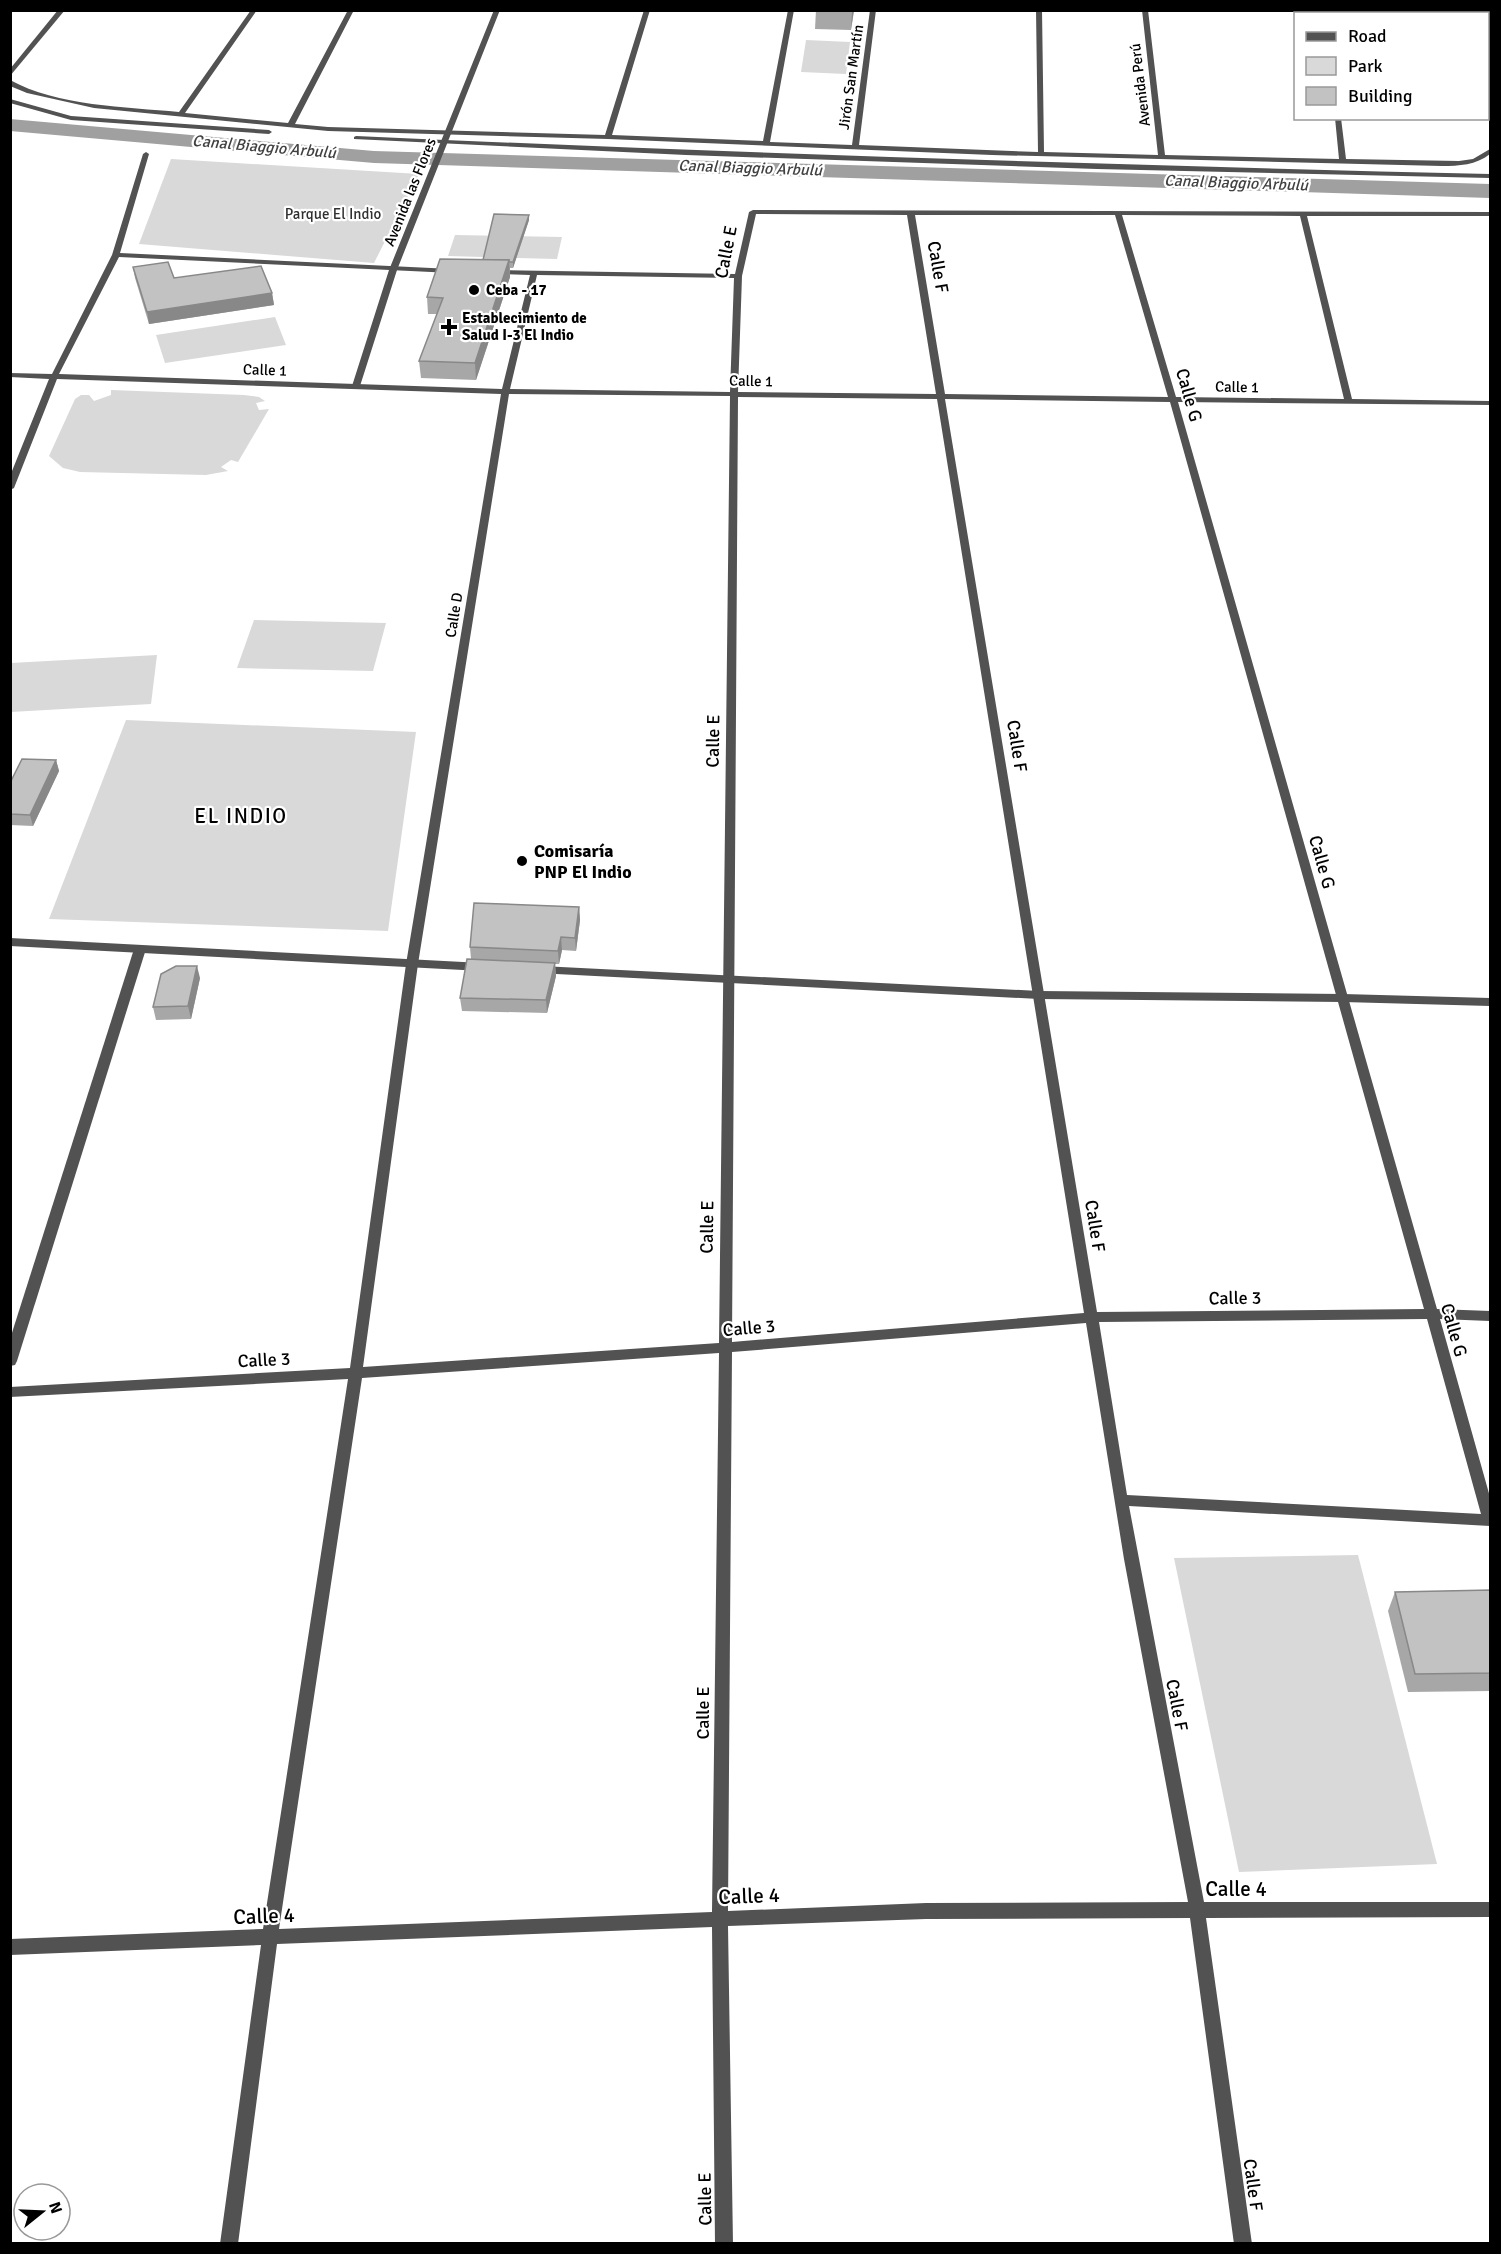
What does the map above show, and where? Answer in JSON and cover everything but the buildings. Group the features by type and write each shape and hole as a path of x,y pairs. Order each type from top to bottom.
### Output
{"street":[{"path":"10,74 62,10"},
{"path":"180,116 254,10"},
{"path":"290,126 351,10"},
{"name":"Avenida las Flores","path":"356,386 393,270 496,10"},
{"path":"608,137 647,10"},
{"path":"766,143 791,10"},
{"name":"Jirón San Martín","path":"855,147 873,10"},
{"path":"1039,10 1041,154"},
{"name":"Avenida Perú","path":"1145,10 1162,157"},
{"path":"10,82 29,92 94,106 328,129 608,137 1041,154 1469,164 1482,159 1491,151"},
{"path":"10,101 71,118 444,144 1085,167 1491,176"},
{"path":"1338,120 1343,161"},
{"path":"10,488 54,377 116,255 146,154"},
{"name":"Calle E","path":"724,2244 720,1919 724,1348 734,394 738,276 753,212 911,214"},
{"path":"911,214 1491,214"},
{"name":"Calle F","path":"911,214 1122,1500 1197,1910 1243,2244"},
{"name":"Calle G","path":"1118,214 1173,399 1491,1521"},
{"path":"1303,214 1349,402"},
{"path":"116,255 393,270 464,271"},
{"path":"487,272 738,276"},
{"name":"Calle D","path":"229,2244 270,1937 356,1373 412,964 505,392 534,273"},
{"name":"Calle 1","path":"10,375 505,392 1491,403"},
{"path":"10,942 494,968"},
{"path":"10,1361 140,949"},
{"path":"529,970 1040,995 1491,1002"},
{"name":"Calle 3","path":"10,1392 356,1373 724,1348 1092,1317 1432,1314 1491,1316"},
{"path":"1122,1500 1491,1521"},
{"name":"Calle 4","path":"10,1947 926,1911 1491,1909"}],"green space":[{"path":"806,40 850,42 846,74 801,72"},
{"name":"Parque El Indio","path":"171,159 419,174 374,263 139,244"},
{"path":"455,235 562,237 557,259 448,256"},
{"path":"275,317 286,345 165,363 156,335"},
{"path":"111,390 244,395 259,397 265,401 256,403 259,410 269,409 238,462 231,460 221,467 228,471 206,475 80,472 63,468 49,456 75,399 81,395 89,395 94,401 111,395"},
{"path":"254,620 386,623 373,671 237,668"},
{"path":"157,655 151,704 11,712 11,663"},
{"path":"126,720 416,732 388,931 49,919"},
{"path":"1358,1555 1437,1864 1239,1872 1174,1558"}],"waterway":[{"name":"Canal Biaggio Arbulú","path":"10,125 374,157 1490,191"}],"place":[{"name":"Ceba - 17","path":"474,290"},
{"name":"Establecimiento de Salud I-3 El Indio","path":"449,327"},
{"name":"Comisaría PNP El Indio","path":"522,861"}],"district":[{"name":"EL INDIO","path":"241,816"}]}
